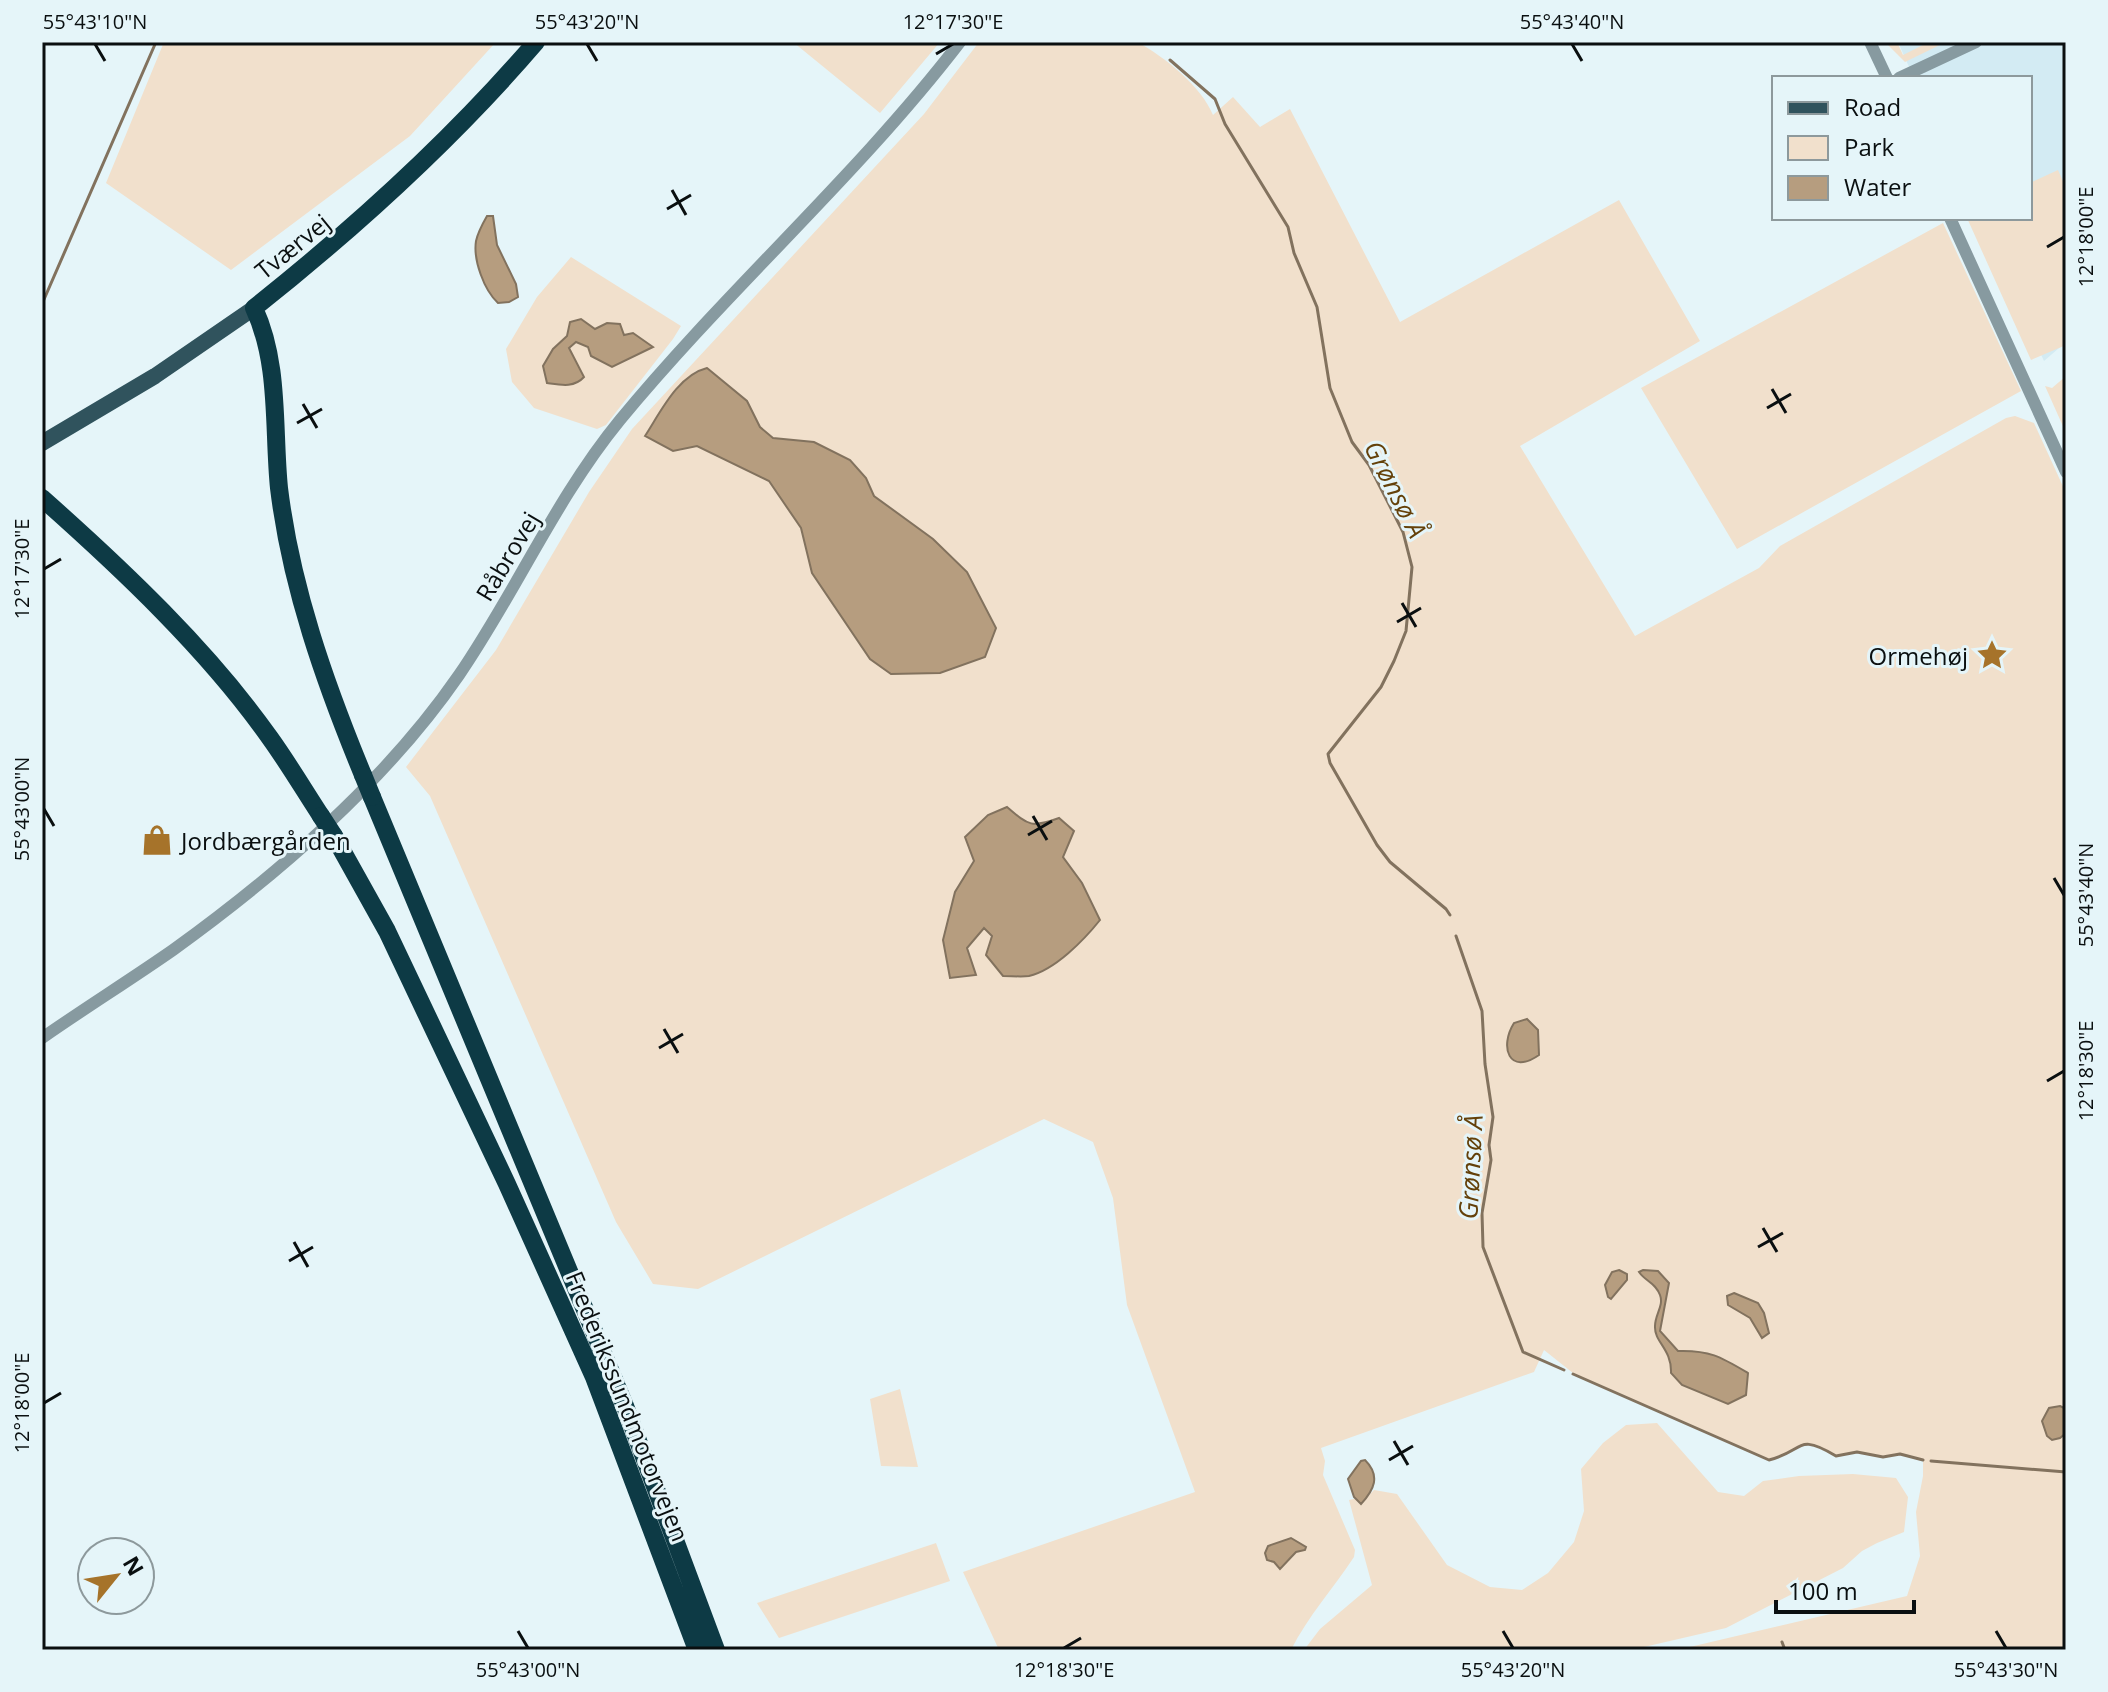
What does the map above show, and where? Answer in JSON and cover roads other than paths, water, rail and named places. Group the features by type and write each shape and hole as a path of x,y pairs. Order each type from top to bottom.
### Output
{"highway":[{"name":"Tværvej","path":"254,308 345,235 408,176 469,116 536,42"},
{"path":"254,308 269,350 280,489 295,572 328,692 625,1406 716,1650"},
{"name":"Frederikssundmotorvejen","path":"42,498 121,571 208,662 270,737 334,836 387,931 594,1377 697,1650"}],"main road":[{"name":"Tværvej","path":"42,443 155,376 254,308"}],"street":[{"name":"Råbrovej","path":"42,1038 229,908 316,835 412,736 458,677 573,486 618,423 922,91 960,42"},
{"path":"1870,42 1886,76"},
{"path":"1903,76 1976,42"},
{"path":"1951,220 2066,472"}],"water":[{"path":"487,216 493,216 497,245 516,284 518,297 509,302 498,303 484,283 478,266 476,241"},
{"path":"581,319 595,329 607,323 620,324 624,335 633,333 653,347 612,367 591,356 588,347 576,342 569,348 584,377 572,384 547,383 543,366 553,349 567,336 570,322"},
{"path":"707,368 747,401 760,427 773,438 814,442 850,460 866,478 874,496 933,539 967,572 996,628 985,657 940,673 891,674 870,659 812,573 801,528 769,481 697,446 673,451 645,436 687,378"},
{"path":"1007,807 1031,823 1059,818 1074,831 1063,857 1082,883 1100,920 1059,961 1039,973 1026,976 1003,976 986,955 992,936 984,928 967,948 976,975 950,978 943,940 955,892 974,861 965,837 988,815"},
{"path":"1527,1019 1538,1030 1539,1055 1520,1062 1510,1056 1507,1041 1514,1023"},
{"path":"1619,1270 1627,1274 1627,1280 1611,1299 1605,1285 1612,1272"},
{"path":"1658,1271 1669,1283 1660,1331 1678,1351 1715,1356 1748,1373 1746,1395 1728,1404 1682,1385 1671,1373 1669,1358 1655,1332 1660,1295 1656,1287 1639,1272"},
{"path":"1734,1293 1758,1303 1769,1333 1762,1338 1750,1318 1728,1305 1727,1296"},
{"path":"2060,1406 2066,1409 2066,1433 2052,1440 2047,1436 2042,1421 2049,1408"},
{"path":"1365,1460 1373,1472 1374,1483 1361,1504 1354,1497 1348,1479"},
{"path":"1291,1538 1306,1547 1305,1550 1296,1552 1280,1569 1267,1560 1265,1553 1268,1546"}],"waterway":[{"path":"42,304 156,42"},
{"name":"Grønsø Å","path":"1170,60 1215,99 1225,124 1288,227 1294,253 1317,307 1330,388 1352,442 1369,465 1403,532 1412,567 1406,631 1381,687 1328,754 1330,763 1377,845 1390,862 1450,915"},
{"name":"Grønsø Å","path":"1456,936 1482,1011 1485,1064 1493,1117 1489,1145 1491,1160 1482,1213 1483,1247 1523,1352 1564,1370"},
{"name":"Grønsø Å","path":"1573,1374 1769,1460 1807,1444 1836,1456 1857,1452 1883,1457 1900,1454 1923,1460"},
{"name":"Grønsø Å","path":"1931,1461 2066,1472"},
{"path":"1782,1642 1785,1650"}],"place":[{"name":"Ormehøj","path":"1992,655"},
{"name":"Jordbærgården","path":"157,840"}]}
